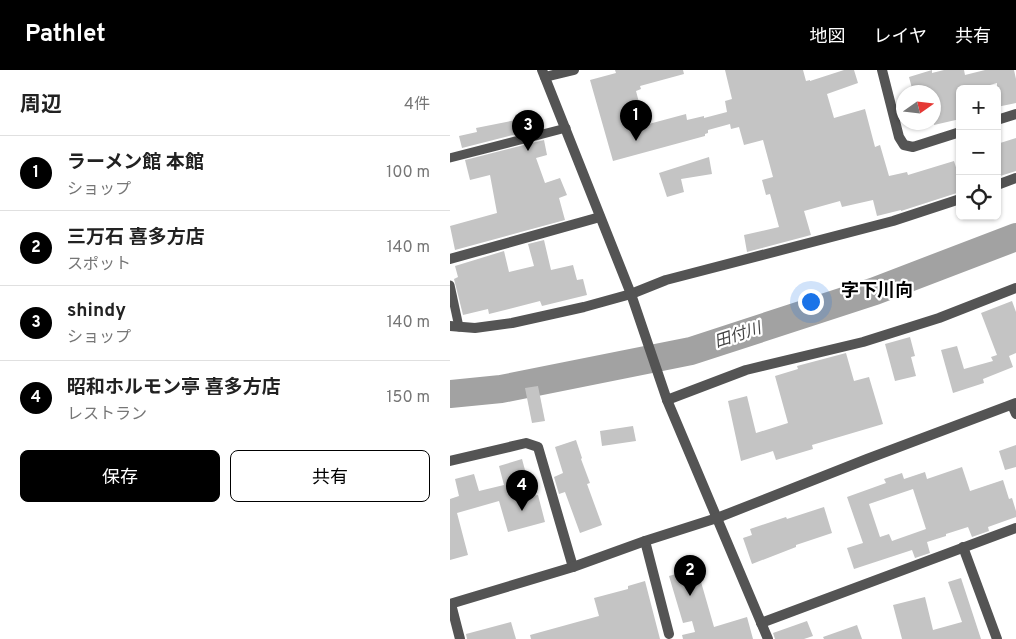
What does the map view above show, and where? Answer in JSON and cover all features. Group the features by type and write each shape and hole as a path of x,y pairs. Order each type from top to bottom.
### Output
{"street":[{"path":"574,70 543,74 631,294 667,400 768,639"},
{"path":"882,70 898,137 904,145 913,147 956,133"},
{"path":"1001,119 1016,114"},
{"path":"1001,184 1016,178"},
{"path":"454,326 475,328 512,324 584,307 631,294 666,280 885,223 956,200"},
{"path":"450,259 600,217"},
{"path":"667,400 746,370 863,342 940,318 1016,288"},
{"path":"460,639 450,604 573,567 717,518 867,458 1015,407"},
{"path":"450,461 526,443 538,447 573,567"},
{"path":"762,623 1016,528"},
{"path":"646,541 669,634"},
{"path":"963,547 997,639"}],"lane":[{"path":"450,158 566,128"},
{"path":"450,285 454,326"}],"building":[{"path":"615,70 683,70 684,74 640,86 641,89 636,91 645,125 686,114 687,120 727,112 725,101 732,99 725,70 803,70 806,81 810,81 844,70 854,70 858,83 827,94 834,118 865,109 875,147 880,145 889,176 907,172 908,175 954,161 956,167 956,193 901,211 877,216 873,200 842,207 840,201 804,211 811,235 747,252 744,235 779,227 770,194 766,195 762,180 773,177 763,140 744,145 739,127 731,129 730,124 708,130 705,136 613,161 590,80 616,73"},
{"path":"932,70 932,73 944,70 964,70 965,75 985,70 1014,70 1016,103 1001,106 1001,85 997,85 997,83 990,85 956,85 956,120 941,123 941,85 911,85 909,77"},
{"path":"528,112 536,129 462,148 459,136 477,132 476,128 516,120 515,115"},
{"path":"1016,138 1016,171 1001,176 1001,175 1001,143"},
{"path":"544,140 547,155 536,158 545,183 560,178 567,195 559,198 565,220 455,250 450,226 497,213 490,175 470,180 465,160"},
{"path":"709,157 712,174 681,179 684,192 667,197 659,173"},
{"path":"544,240 551,270 573,265 577,280 583,279 587,295 542,306 540,301 489,314 488,309 463,315 454,279 458,277 455,266 504,251 509,272 534,266 528,244"},
{"path":"1012,301 1016,312 1016,353 1009,356 1013,367 983,379 984,383 953,393 941,350 957,346 964,369 993,361 991,357 997,355 981,313"},
{"path":"910,337 915,356 911,357 916,376 895,381 885,344"},
{"path":"846,353 854,381 869,377 883,424 812,445 813,449 776,460 773,451 741,461 728,401 747,396 756,433 788,423 775,376 798,369 797,366"},
{"path":"538,386 545,421 532,423 525,388"},
{"path":"633,426 636,441 602,446 600,431"},
{"path":"576,440 590,483 587,484 602,525 580,533 565,492 559,494 554,477 563,473 555,447"},
{"path":"1016,445 1016,467 1005,470 999,451"},
{"path":"522,459 532,496 538,495 545,522 508,532 499,501 457,513 468,555 450,560 450,499 459,496 455,479 474,474 479,491 504,485 499,466"},
{"path":"962,467 970,491 1003,480 1009,499 1012,498 1016,517 988,527 989,531 972,537 968,527 946,534 946,536 927,542 930,553 915,558 912,550 854,569 847,548 863,543 847,497 886,483 884,479 902,473 904,479 925,472 927,479","holes":["913,489 926,529 892,541 889,534 880,537 869,504"]},
{"path":"824,507 832,533 796,545 796,547 752,564 743,538 752,535 750,529"},
{"path":"697,568 714,627 747,617 753,639 683,639 682,635 695,632 692,621 683,623 669,576"},
{"path":"961,578 981,639 902,639 893,605 925,597 933,630 962,622 948,582"},
{"path":"645,581 660,639 531,639 530,635 599,616 594,598 628,589 628,586"},
{"path":"807,621 813,636 804,639 775,639 773,633"},
{"path":"511,622 516,639 467,639 466,634"},
{"path":"857,625 862,639 824,639 823,637"}],"waterway":[{"name":"田付川","path":"450,394 501,389 691,351 875,291 1016,237"}],"place":[{"name":"ラーメン館 本館","path":"636,141"},
{"name":"shindy","path":"528,151"},
{"name":"昭和ホルモン亭 喜多方店","path":"522,511"},
{"name":"三万石 喜多方店","path":"690,596"}],"district":[{"name":"字下川向","path":"877,291"}]}
